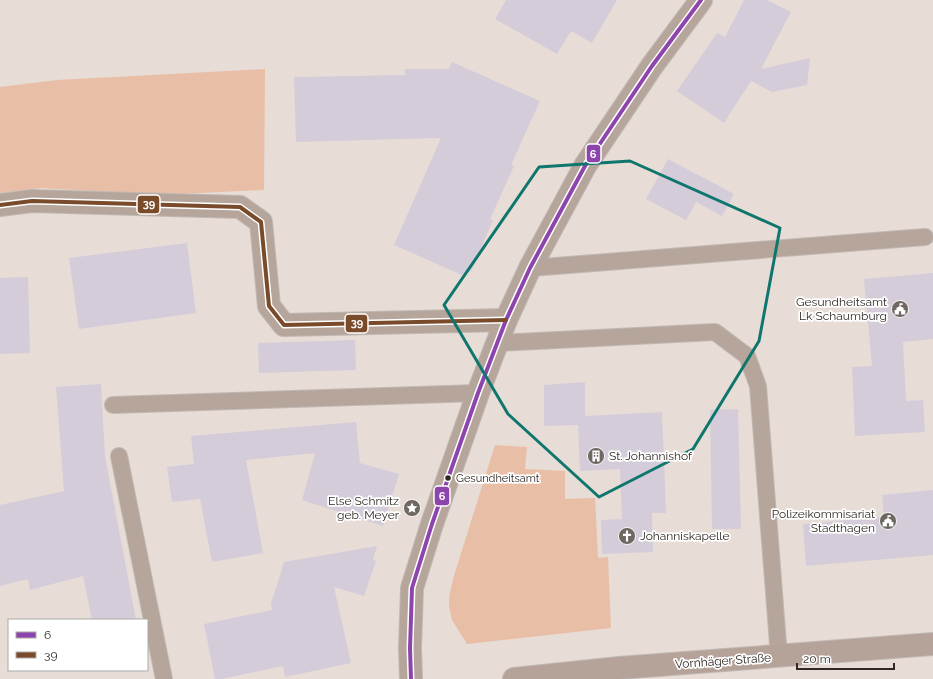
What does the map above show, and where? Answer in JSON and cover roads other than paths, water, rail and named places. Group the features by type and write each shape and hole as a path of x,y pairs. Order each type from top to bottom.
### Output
{"main road":[{"name":"Vornhäger Straße","path":"514,679 619,668 779,657 933,644"}],"street":[{"path":"411,679 410,648 412,588 432,524 478,393 506,320 530,268 585,166 652,66 701,0"},
{"path":"0,205 32,201 240,207 261,222 269,306 284,325 506,320"}],"lane":[{"path":"530,268 925,237"},
{"path":"497,343 715,332 747,356 758,386 779,657"},
{"path":"113,405 478,393"},
{"path":"119,456 164,679"}],"place":[{"name":"Gesundheitsamt Lk Schaumburg","path":"900,309"},
{"name":"St. Johannishof","path":"596,456"},
{"name":"Gesundheitsamt","path":"448,478"},
{"name":"Else Schmitz geb. Meyer","path":"412,508"},
{"name":"Polizeikommisariat Stadthagen","path":"888,521"},
{"name":"Johanniskapelle","path":"627,536"}]}
